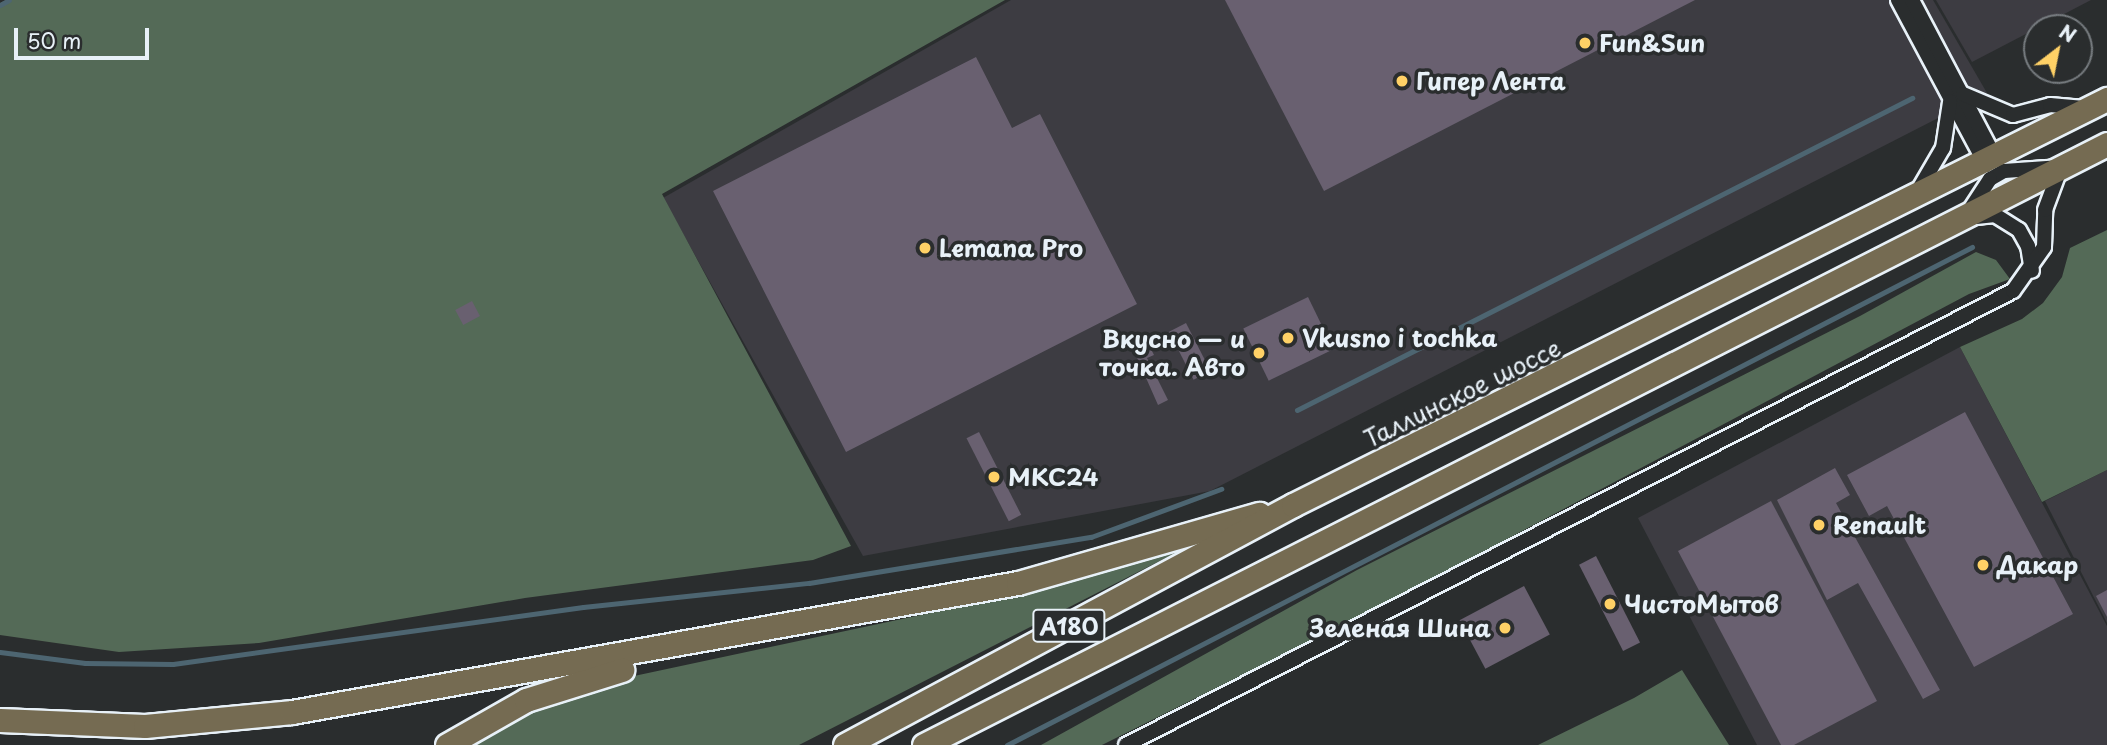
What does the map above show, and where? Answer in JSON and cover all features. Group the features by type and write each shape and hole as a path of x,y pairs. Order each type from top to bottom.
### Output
{"main road":[{"name":"Таллинское шоссе","path":"845,745 1293,505 1914,196 1991,164 2098,104"},
{"path":"924,745 1830,280 1964,218 2107,144"},
{"path":"0,720 145,726 218,720 764,632 1018,583 1293,505"},
{"path":"447,745 548,692 764,632"}],"street":[{"path":"1898,0 1924,48 1956,97 2013,115 2050,105 2098,104"},
{"path":"1912,0 1956,97 1991,164"},
{"path":"1914,196 1943,148 1956,97"},
{"path":"1126,745 2013,291 2032,272 2044,247 2045,210 2061,167 1991,164"},
{"path":"1964,218 1991,164"},
{"path":"1964,218 1995,215 2019,230 2028,246 2032,272"}],"shaded area":[{"path":"1011,0 1933,0 1987,93 1210,491 863,556 663,198"},
{"path":"1936,0 2091,0 2064,14 2023,14 2023,35 1972,62"},
{"path":"1960,347 2107,626 2107,745 1757,745 1638,518"},
{"path":"2107,470 2107,623 2045,501"}],"green space":[{"path":"6,0 1005,0 662,194 851,546 813,560 525,598 259,643 119,652 0,635 0,3"},
{"path":"2107,230 2107,470 2042,502 1960,347 2022,319 2043,303 2062,277 2070,248"},
{"path":"1976,252 1996,260 2010,279 1969,294 1392,600 1102,745 1041,745 1357,570 1860,316"},
{"path":"1182,541 1185,548 799,745 475,745 526,713 620,679 1052,587"},
{"path":"1682,670 1729,745 1538,745 1634,698"}],"building":[{"name":"Гипер Лента","path":"1225,0 1695,0 1324,191"},
{"name":"Lemana Pro","path":"976,57 1012,128 1040,114 1137,304 846,452 713,191"},
{"name":"Vkusno i tochka","path":"1308,297 1333,349 1269,381 1243,329"},
{"path":"472,301 480,316 463,325 455,310"},
{"path":"1186,323 1211,371 1194,380 1169,332"},
{"path":"1145,337 1154,355 1147,358 1168,400 1158,405 1131,344"},
{"name":"Дакар","path":"1965,412 2073,614 1974,667 1887,506 1869,516 1847,475"},
{"name":"МКС24","path":"979,432 1021,515 1009,521 967,438"},
{"name":"Renault","path":"1835,468 1850,495 1836,503 1940,690 1923,699 1858,583 1827,600 1777,500"},
{"path":"1771,501 1877,701 1794,745 1781,745 1678,551"},
{"name":"ЧистоМытов","path":"1596,556 1640,642 1623,651 1579,565"},
{"name":"Зеленая Шина","path":"1524,586 1550,635 1485,669 1460,620"},
{"path":"2107,590 2107,617 2096,596"}],"waterway":[{"path":"0,5 9,0"},
{"path":"1297,410 1912,98"},
{"path":"1007,745 1972,247"},
{"path":"0,652 85,663 173,664 583,607 809,583 1091,537 1221,489"}],"place":[{"name":"Fun&Sun","path":"1585,43"},
{"name":"Гипер Лента","path":"1402,81"},
{"name":"Lemana Pro","path":"925,248"},
{"name":"Vkusno i tochka","path":"1288,338"},
{"name":"Вкусно — и точка. Авто","path":"1259,353"},
{"name":"МКС24","path":"994,477"},
{"name":"Renault","path":"1819,525"},
{"name":"Дакар","path":"1983,565"},
{"name":"ЧистоМытов","path":"1610,604"},
{"name":"Зеленая Шина","path":"1505,628"}]}
